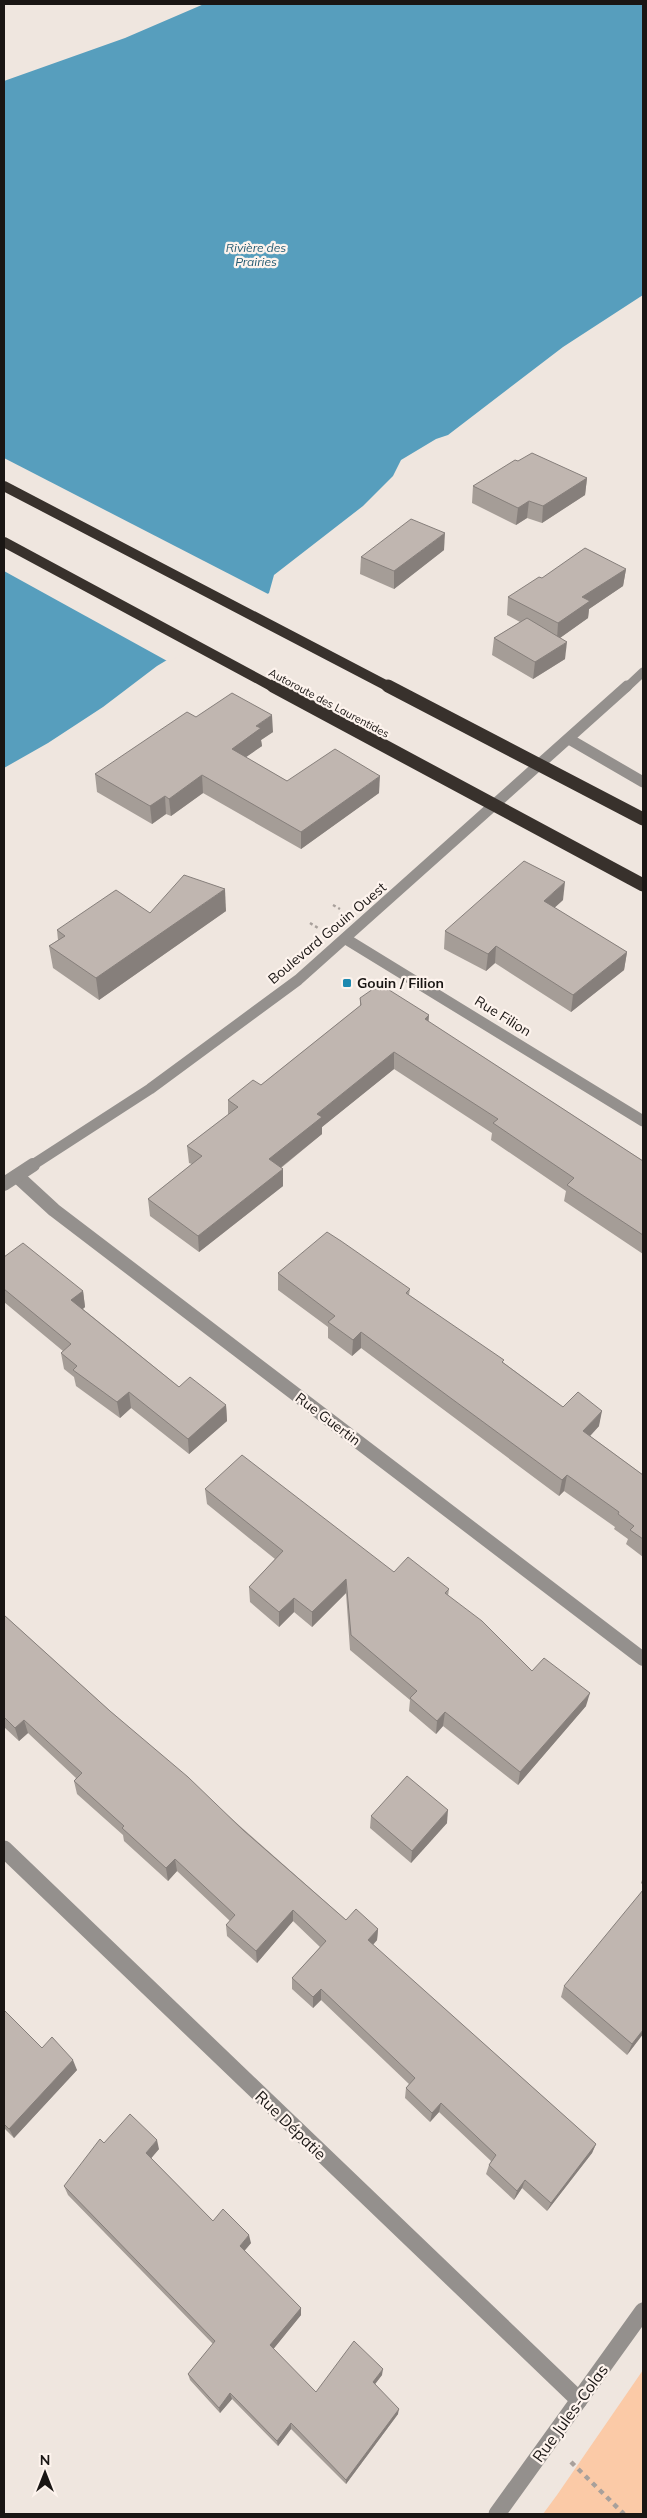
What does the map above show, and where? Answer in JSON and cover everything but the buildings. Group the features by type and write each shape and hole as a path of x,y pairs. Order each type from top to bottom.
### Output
{"highway":[{"path":"4,486 643,819"},
{"name":"Autoroute des Laurentides","path":"4,542 643,885"}],"street":[{"name":"Boulevard Gouin Ouest","path":"4,1184 112,1116 197,1056 298,980 643,672"},
{"path":"569,739 643,782"},
{"name":"Rue Filion","path":"346,939 643,1121"},
{"name":"Rue Guertin","path":"17,1176 54,1210 643,1659"},
{"name":"Rue Dépatie","path":"4,1849 579,2400"},
{"name":"Rue Jules-Colas","path":"497,2514 643,2311"}],"path":[{"path":"550,2441 624,2514"}],"shaded area":[{"path":"643,2370 643,2514 543,2514 557,2495"}],"water":[{"name":"Rivière des Prairies","path":"204,4 643,4 643,295 563,347 448,435 436,439 401,460 393,476 363,506 274,575 269,593 207,636 157,666 103,707 48,743 4,768 4,81 125,38"}],"pier":[{"path":"4,458 270,595 208,638 169,662 4,571"}],"place":[{"name":"Gouin / Filion","path":"347,983"}]}
